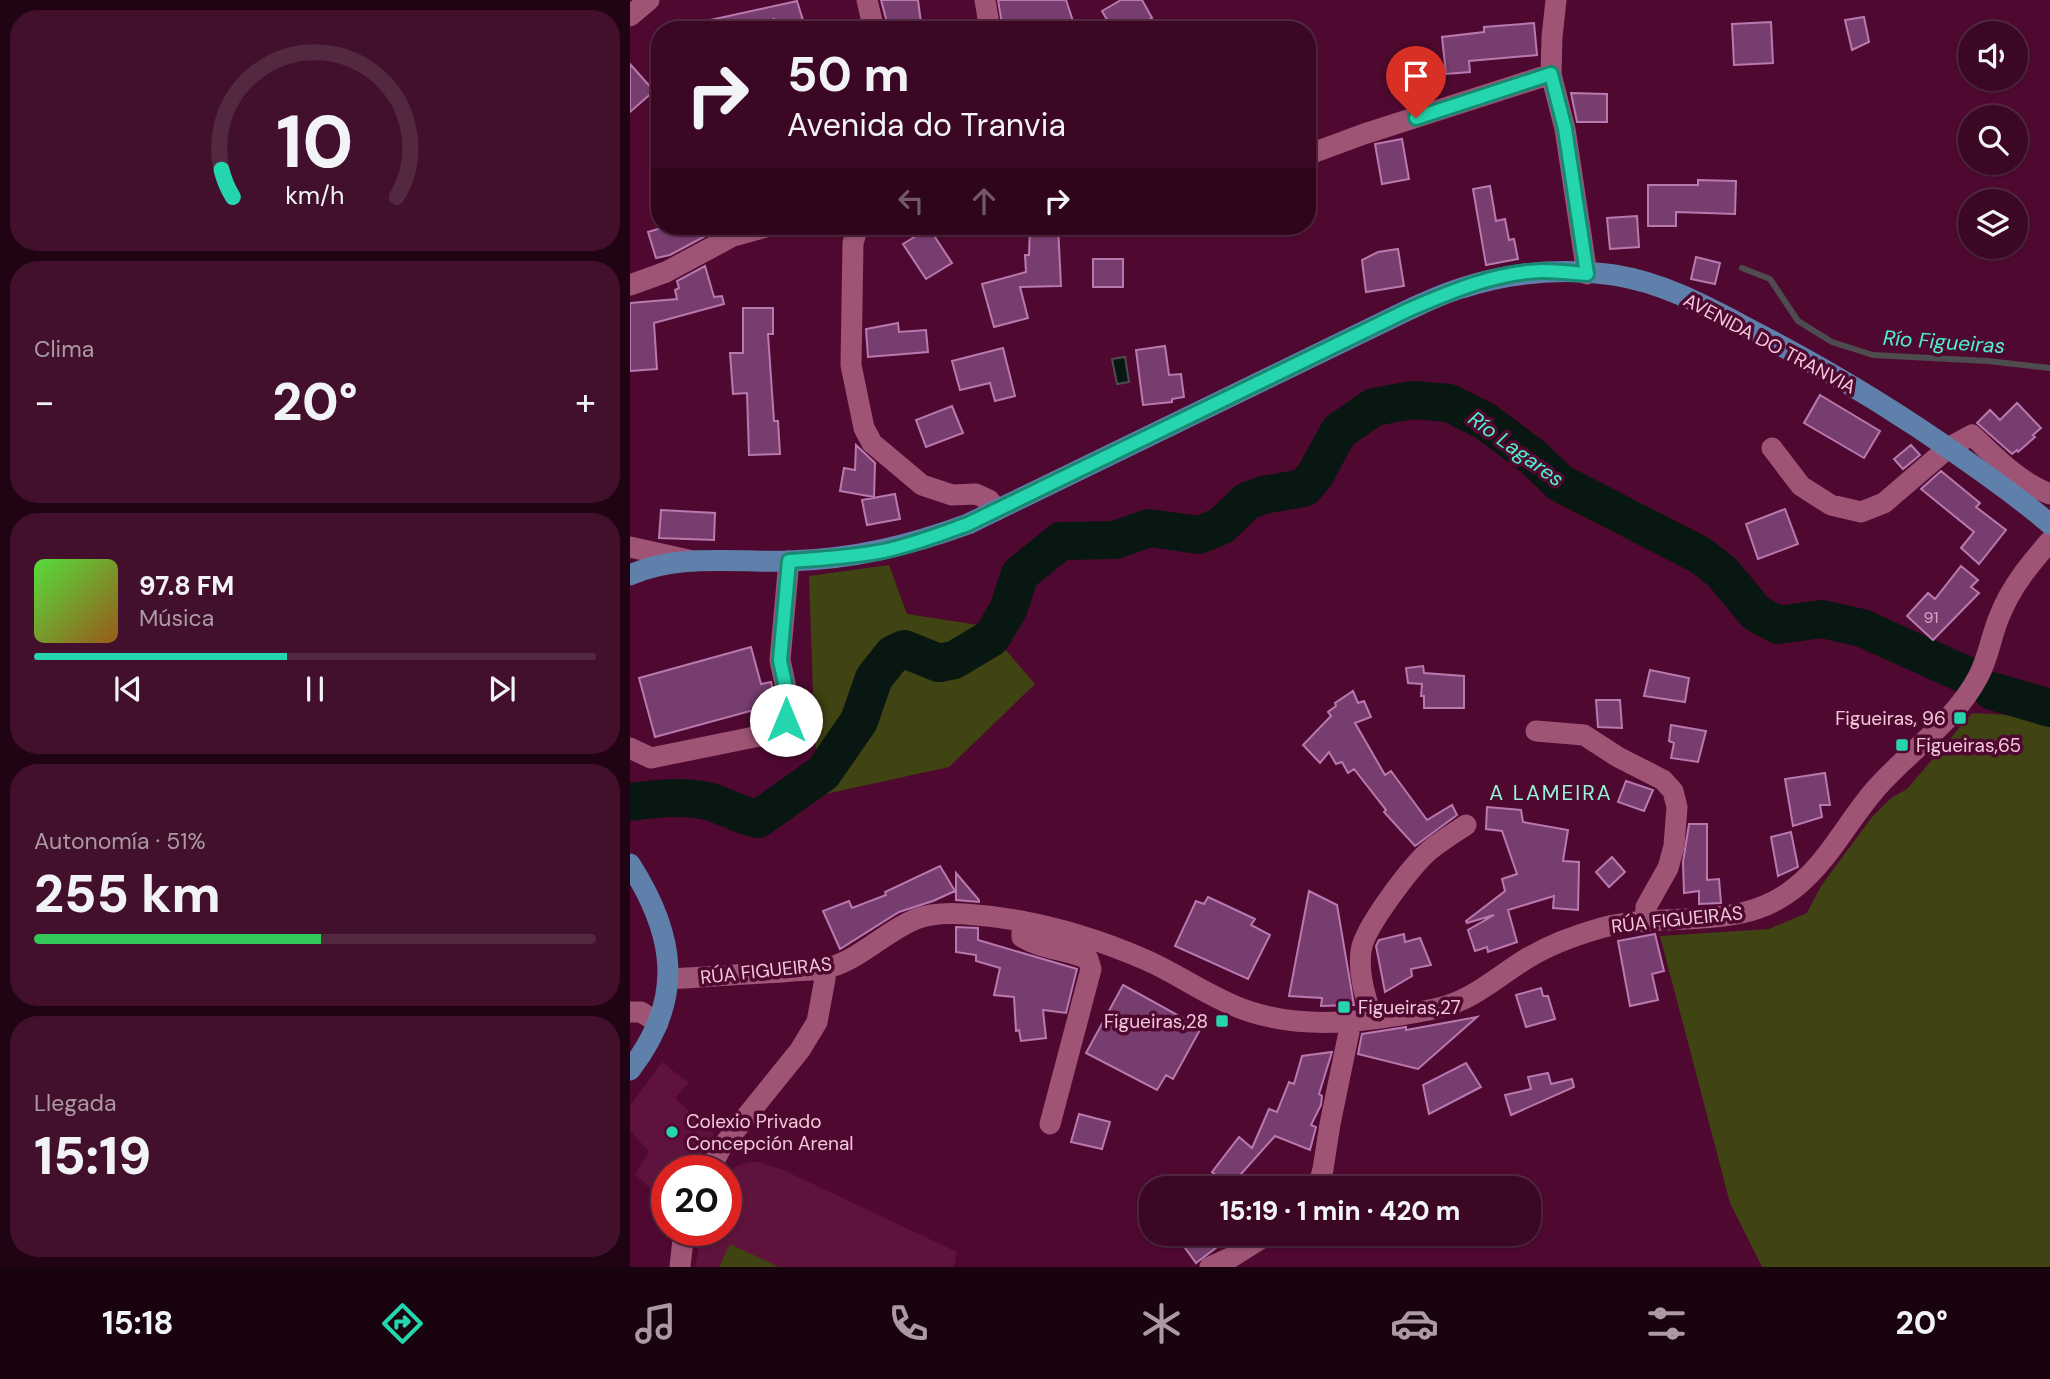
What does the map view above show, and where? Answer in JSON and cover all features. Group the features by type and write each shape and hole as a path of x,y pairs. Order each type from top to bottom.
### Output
{"main road":[{"name":"AVENIDA DO TRANVIA","path":"630,575 657,566 693,561 835,558 886,550 926,539 997,510 1408,310 1461,288 1542,271 1613,275 1646,282 1715,311 1857,389 1948,448 2050,524"},
{"path":"630,864 642,882 661,923 666,943 668,979 658,1023 630,1070"}],"street":[{"path":"630,16 649,0"},
{"path":"867,0 872,21"},
{"path":"985,0 988,21"},
{"path":"1556,0 1551,74 1565,129 1587,274"},
{"path":"1316,152 1551,74"},
{"path":"630,285 666,272 737,235"},
{"path":"853,235 851,365 864,428 872,443 922,485 951,495 976,494 989,500 997,510"},
{"path":"1772,448 1801,486 1831,505 1861,512 1884,503 1948,448 1972,435 1998,460 2039,490 2050,494"},
{"name":"RÚA FIGUEIRAS","path":"668,979 827,968 852,959 915,919 938,914 964,914 1023,921 1086,937 1147,961 1250,1012 1294,1021 1345,1021 1438,1009 1467,1000 1528,958 1564,940 1605,927 1729,916 1765,908 1798,886 1832,847 1874,791 1960,705 1979,676 1999,616 2012,590 2050,541"},
{"path":"630,547 693,561"},
{"path":"630,748 651,758 764,735 786,720 790,707 780,660 789,561"},
{"path":"1536,732 1584,735 1618,757 1663,780 1673,791 1677,807 1674,846 1668,868 1646,907 1645,922"},
{"path":"1373,1019 1366,998 1360,948 1399,884 1429,851 1466,825"},
{"path":"1023,921 1023,937 1034,944 1077,953 1088,959 1091,969 1050,1124"},
{"path":"717,1155 800,1050 817,1022 827,968"},
{"path":"630,1012 641,1012 658,1023"},
{"path":"1321,1176 1349,1032 1345,1021"},
{"path":"680,1267 682,1246"},
{"path":"1210,1267 1249,1246"}],"shaded area":[{"path":"1125,357 1129,382 1117,384 1112,359"},
{"name":"Colexio Privado Concepción Arenal","path":"662,1062 689,1083 675,1098 714,1134 700,1155 651,1155 651,1189 635,1174 649,1152 630,1130 630,1106"},
{"path":"760,1162 783,1170 957,1252 954,1267 695,1267 699,1246 742,1246 742,1164"}],"green space":[{"path":"889,565 907,614 985,626 1035,684 949,767 821,795 815,741 818,715 813,694 809,576"},
{"path":"1972,713 2029,716 2050,721 2050,1267 1762,1267 1730,1203 1660,936 1769,929 1807,913 1821,886 1872,817 1891,798 1907,789"},
{"path":"729,1246 734,1246 779,1267 719,1267"}],"building":[{"path":"881,0 918,0 921,21 887,21"},
{"path":"998,0 1066,0 1073,21 1002,21"},
{"path":"1121,0 1142,0 1152,18 1147,21 1108,21 1102,11"},
{"path":"797,1 803,21 774,19 706,21"},
{"path":"1864,17 1869,42 1852,50 1845,20"},
{"path":"1771,22 1773,63 1734,65 1732,24"},
{"path":"1534,23 1537,55 1469,61 1470,72 1446,74 1442,37 1484,32 1484,27"},
{"path":"630,64 651,88 651,94 630,112"},
{"path":"1571,93 1607,94 1607,122 1577,122"},
{"path":"1402,139 1409,179 1382,184 1375,144"},
{"path":"1698,180 1736,181 1735,214 1676,212 1676,226 1648,226 1648,185 1698,185"},
{"path":"1490,186 1496,221 1505,219 1509,240 1514,239 1518,259 1486,265 1473,189"},
{"path":"1637,216 1639,247 1610,249 1607,218"},
{"path":"651,231 651,235 707,235 670,255 656,258 648,232"},
{"path":"918,235 934,235 952,263 926,279 903,244"},
{"path":"1030,235 1058,235 1061,286 1020,287 1028,318 994,327 982,284 1026,272 1025,255 1029,255"},
{"path":"1398,249 1404,286 1366,292 1362,260 1378,252"},
{"path":"1696,257 1720,263 1715,284 1691,279"},
{"path":"1093,259 1123,259 1123,287 1093,287"},
{"path":"705,266 714,297 722,296 724,304 654,323 657,369 630,371 630,303 677,299 677,281"},
{"path":"743,308 773,308 773,334 768,334 774,421 778,421 780,454 749,455 747,393 733,394 730,353 743,353"},
{"path":"898,323 899,332 926,330 928,352 868,357 866,329"},
{"path":"1165,346 1169,375 1181,374 1184,397 1172,399 1172,402 1143,405 1136,350"},
{"path":"1003,348 1015,396 995,401 990,383 960,390 952,361"},
{"path":"1820,395 1880,431 1864,458 1804,423"},
{"path":"2017,403 2041,428 2033,435 2035,437 2012,454 1977,423 1990,410 2000,420"},
{"path":"952,406 963,433 926,447 916,420"},
{"path":"856,445 875,463 874,497 840,491 844,468 855,470"},
{"path":"1911,445 1920,455 1903,469 1894,459"},
{"path":"1941,471 1980,503 1976,507 2006,530 1979,564 1961,548 1974,532 1921,489"},
{"path":"895,494 900,519 867,525 862,500"},
{"path":"1785,509 1798,544 1758,559 1746,524"},
{"path":"661,510 715,513 714,540 659,538"},
{"path":"1961,566 1978,580 1971,587 1979,593 1933,640 1907,616 1928,593 1935,599"},
{"path":"751,647 761,684 771,682 776,704 655,737 639,678"},
{"path":"1423,666 1424,673 1464,676 1464,708 1424,708 1422,684 1408,683 1406,668"},
{"path":"1650,670 1689,678 1685,702 1644,696"},
{"path":"1353,691 1358,703 1364,701 1371,717 1355,723 1385,775 1391,771 1427,820 1452,805 1457,815 1415,846 1384,812 1386,810 1354,769 1348,773 1342,762 1336,764 1329,752 1320,763 1303,745 1331,716 1328,712 1336,706 1335,703"},
{"path":"1596,700 1620,700 1622,728 1598,727"},
{"path":"1671,725 1706,731 1698,762 1671,758 1674,743 1669,741"},
{"path":"1825,773 1830,805 1820,805 1822,817 1793,826 1785,779"},
{"path":"1626,781 1653,790 1644,811 1618,802"},
{"path":"1487,807 1521,810 1523,822 1568,830 1563,861 1579,862 1578,910 1553,908 1554,896 1508,910 1517,942 1488,952 1487,947 1475,951 1468,930 1494,915 1467,923 1466,921 1505,891 1502,879 1517,874 1502,831 1486,829"},
{"path":"1689,824 1707,824 1707,880 1719,879 1721,903 1699,904 1699,891 1684,893 1683,862"},
{"path":"1791,832 1798,867 1778,876 1771,837"},
{"path":"1612,857 1625,872 1609,887 1596,872"},
{"path":"940,866 955,891 899,912 840,949 823,911 849,901 852,908 886,895 885,892"},
{"path":"956,873 979,900 979,902 956,900"},
{"path":"1309,891 1337,905 1354,1005 1321,1006 1322,998 1289,996"},
{"path":"1208,897 1255,919 1251,925 1270,935 1248,979 1175,946 1196,901 1204,904"},
{"path":"956,927 978,928 978,940 1077,969 1066,1013 1043,1010 1046,1038 1021,1041 1019,1030 1016,1031 1014,997 994,995 1000,968 976,961 976,955 956,952"},
{"path":"1404,934 1405,942 1420,938 1431,965 1411,969 1412,976 1385,992 1376,946 1379,940"},
{"path":"1655,934 1664,971 1652,974 1658,1000 1630,1006 1618,941"},
{"path":"1123,985 1201,1028 1173,1079 1166,1075 1157,1090 1086,1053"},
{"path":"1541,988 1543,996 1548,996 1555,1019 1526,1027 1516,995"},
{"path":"1477,1017 1418,1069 1358,1054 1362,1034 1406,1027 1406,1030"},
{"path":"1332,1052 1319,1094 1322,1096 1321,1105 1311,1125 1316,1127 1310,1150 1275,1136 1239,1176 1217,1176 1212,1172 1239,1137 1252,1148 1269,1109 1277,1112 1289,1082 1294,1084 1302,1056"},
{"path":"1466,1063 1481,1087 1429,1114 1423,1085"},
{"path":"1548,1073 1551,1084 1572,1079 1574,1087 1511,1115 1505,1095 1531,1089 1528,1077"},
{"path":"1079,1114 1110,1122 1102,1149 1071,1142"},
{"path":"1184,1246 1218,1246 1196,1263"}],"waterway":[{"name":"Río Figueiras","path":"1742,268 1770,279 1798,321 1832,342 1873,355 1988,361 2050,368"},
{"name":"Río Lagares","path":"630,802 668,798 697,799 758,819 823,773 859,721 874,678 893,654 904,649 939,663 954,660 991,638 1008,610 1020,574 1061,541 1115,540 1149,528 1199,535 1221,526 1247,501 1263,495 1304,488 1315,475 1339,431 1374,407 1413,400 1449,403 1485,421 1533,457 1560,483 1700,555 1722,572 1756,613 1778,625 1822,619 1862,628 1966,675"},
{"name":"Río Lagares","path":"1992,691 2050,708"}],"place":[{"name":"Figueiras, 96","path":"1960,718"},
{"name":"Figueiras,65","path":"1902,745"},
{"name":"Figueiras,27","path":"1344,1007"},
{"name":"Figueiras,28","path":"1222,1021"},
{"name":"Colexio Privado Concepción Arenal","path":"672,1132"}],"district":[{"name":"A LAMEIRA","path":"1551,793"}],"route":[{"path":"786,720 790,707 780,660 789,561 835,558 886,550 968,524 1408,310 1461,288 1542,271 1587,274 1565,129 1551,74 1416,118"}]}
